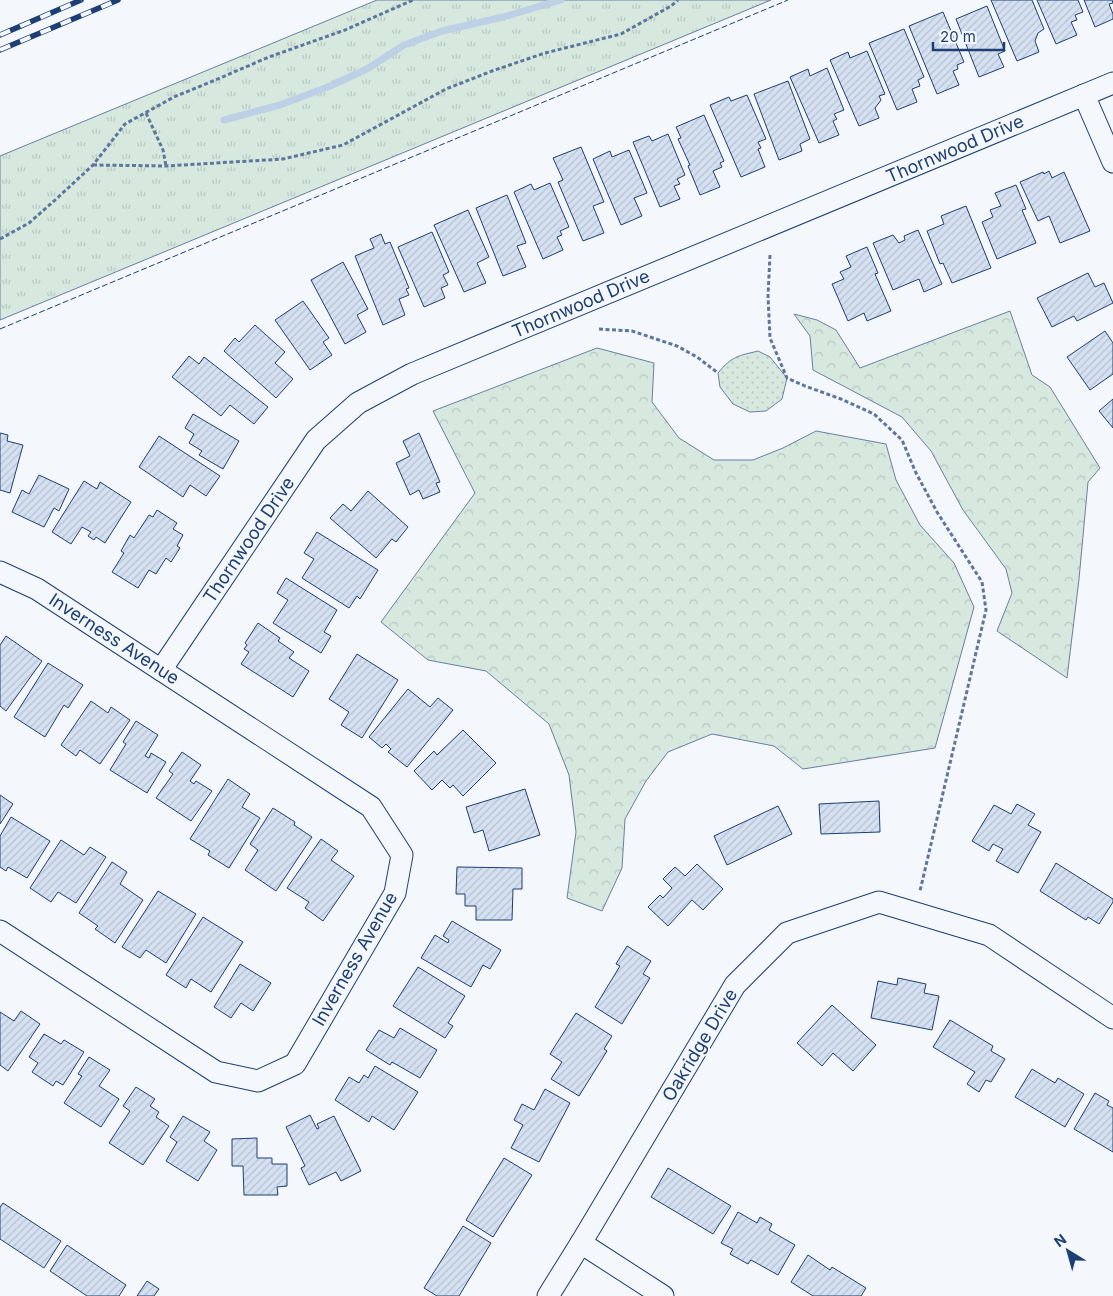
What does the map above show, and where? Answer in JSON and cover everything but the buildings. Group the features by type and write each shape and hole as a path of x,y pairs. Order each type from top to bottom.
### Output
{"street":[{"name":"Thornwood Drive","path":"162,670 316,440 358,403 421,371 1113,83"},
{"path":"1084,95 1113,162"},
{"name":"Inverness Avenue","path":"0,572 36,589 371,807 402,855 395,893 295,1064 258,1081 216,1072 0,931"},
{"name":"Oakridge Drive","path":"548,1296 735,985 787,933 879,902 989,935 1113,1018"},
{"path":"581,1243 663,1296"}],"path":[{"path":"0,239 29,223 93,164 125,124 174,98 220,78 269,57 345,30 413,0"},
{"path":"93,164 166,166 283,159 343,145 446,89 492,71 545,54 621,34 671,6 678,0"},
{"path":"146,113 163,150 166,166"},
{"path":"770,255 768,296 770,338 786,378 842,399 874,414 902,440 916,473 937,512 982,582 986,610 918,899"},
{"path":"599,329 632,331 677,346 697,357 718,373"}],"green space":[{"path":"377,0 771,0 0,320 0,156"},
{"path":"1010,311 1032,375 1050,387 1100,468 1088,482 1067,678 997,631 1012,593 1006,569 963,510 931,451 902,417 813,370 810,336 794,314 817,320 836,330 860,368"},
{"path":"597,348 654,363 652,402 679,438 714,460 753,460 783,448 816,431 886,444 896,480 920,525 954,563 974,607 935,748 803,769 774,746 712,734 668,752 646,781 625,819 622,868 602,911 567,898 576,832 569,775 549,724 486,671 428,660 381,622 475,493 433,411"},
{"path":"758,351 770,357 787,378 782,399 766,411 750,412 733,404 720,387 718,373 727,363 736,358"}],"waterway":[{"path":"224,120 280,105 328,87 367,69 404,45 442,31 503,17 561,0"}],"railway":[{"path":"0,35 81,0"},
{"path":"0,50 118,0"}],"fence":[{"path":"0,329 788,0"}]}
